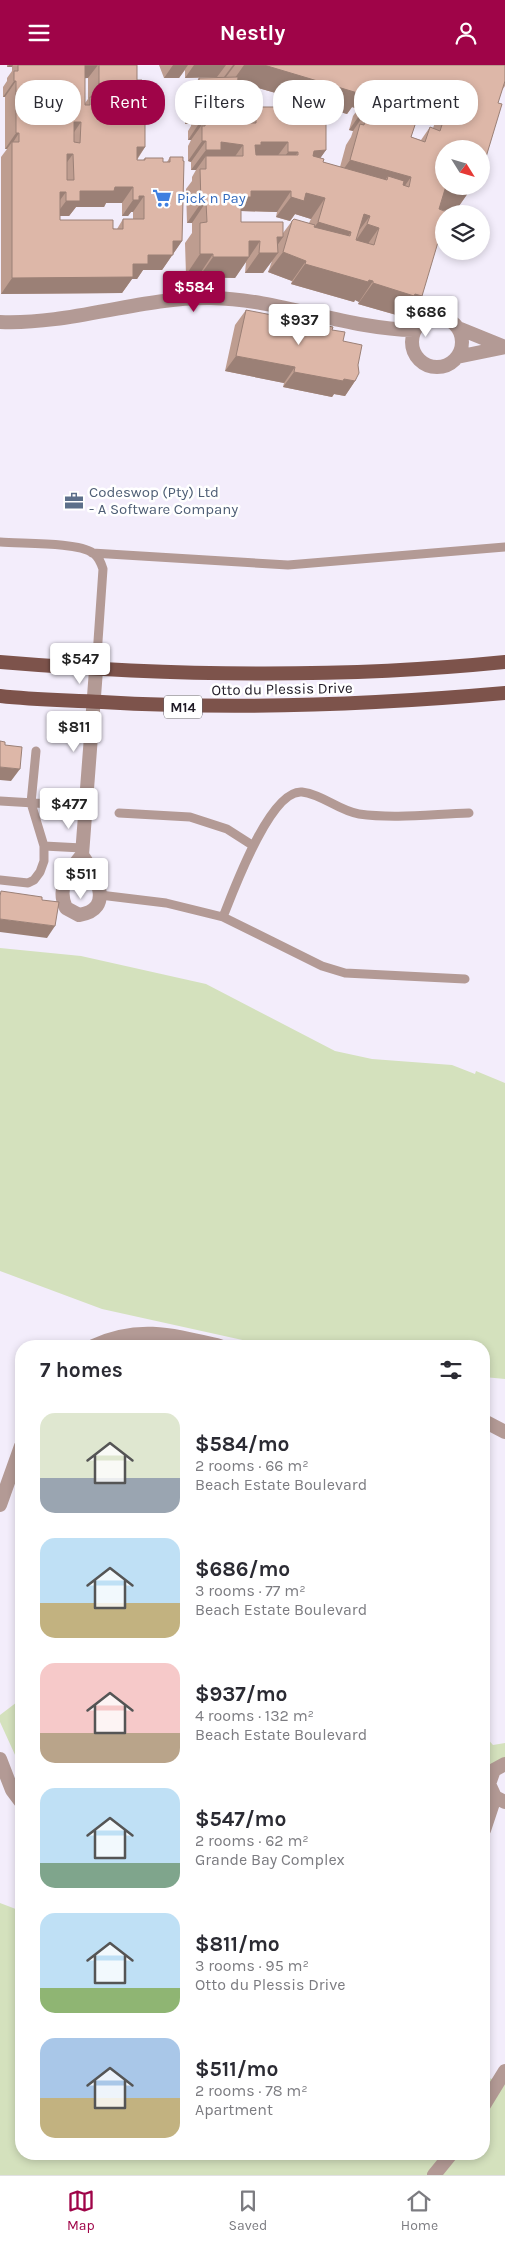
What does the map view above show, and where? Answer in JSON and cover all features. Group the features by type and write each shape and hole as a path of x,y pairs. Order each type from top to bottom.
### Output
{"main road":[{"name":"Otto du Plessis Drive","path":"0,662 96,670 246,674 422,669 505,662"},
{"name":"Otto du Plessis Drive","path":"0,696 93,702 235,707 407,701 505,693"}],"street":[{"path":"0,322 48,320 176,298 214,298 278,306 392,330 414,330"},
{"path":"437,316 452,322 458,328 505,347 457,357 450,363 440,367 430,367 414,355 411,345 414,330 427,318 437,316"},
{"path":"457,357 462,342 458,328"},
{"path":"392,330 411,345"},
{"path":"82,851 96,877 100,895 98,903 93,909 87,914 79,915 66,907 62,900 61,892 82,851 96,670"},
{"path":"111,1340 145,1332 166,1333 195,1340"},
{"path":"490,1424 505,1432"},
{"path":"0,1505 15,1463"},
{"path":"0,1759 15,1794"},
{"path":"490,1819 502,1801 490,1789 490,1778 494,1770 505,1764"},
{"path":"490,2095 505,2071"},
{"path":"434,2175 445,2160"}],"lane":[{"path":"0,542 63,546 92,553 288,565 505,547"},
{"path":"92,553 100,559 103,569 96,670"},
{"path":"0,880 20,883 34,880 40,872 44,861 44,846 31,803 36,751"},
{"path":"223,917 252,845 284,800 292,794 301,792 356,814 380,816 469,813"},
{"path":"0,801 85,806"},
{"path":"118,813 157,814 199,819 227,829 252,845"},
{"path":"44,846 82,851"},
{"path":"100,895 166,903 223,917 322,966 345,973 465,979"}],"green space":[{"path":"0,948 81,956 206,984 335,1051 372,1059 452,1065 475,1074 476,1071 505,1083 505,1379 490,1378 490,1340 243,1340 102,1309 0,1271"},
{"path":"15,1704 15,1755 0,1722 0,1715"},
{"path":"490,1742 493,1745 505,1743 505,1764 492,1780 490,1789"},
{"path":"0,1903 15,1909 15,2160 490,2160 490,2078 505,2084 505,2175 0,2175"}],"building":[{"path":"18,65 85,65 85,105 90,105 91,97 91,125 145,125 145,147 137,147 137,160 163,158 163,162 170,162 170,157 183,157 182,241 173,241 173,255 148,255 148,264 133,264 133,277 12,278 12,142 19,142 19,133 16,133 16,125 74,125 74,142 80,143 81,125 81,80 14,81 14,71 18,71","holes":["67,154 73,154 74,180 67,180","115,187 133,187 133,200 139,200 139,196 144,196 144,219 123,219 123,229 113,229 113,220 60,220 60,192 66,192 66,201 80,201 80,191 114,191"]},
{"path":"99,65 137,65 137,80 99,80"},
{"path":"264,65 505,65 505,81 498,103 502,104 490,144 490,140 435,140 435,195 443,195 440,205 435,205 435,252 422,296 415,294 414,296 373,283 373,281 369,280 368,282 305,264 306,261 283,252 294,219 315,225 314,227 350,236 351,232 318,222 325,198 306,193 304,201 291,197 291,191 251,191 251,197 241,197 241,222 283,222 283,237 277,237 278,253 259,253 260,241 249,241 249,257 213,257 213,254 200,254 200,223 207,222 206,202 201,203 200,169 206,169 206,156 243,156 243,145 221,142 221,150 206,150 206,141 202,141 202,126 263,125 263,107 273,107 273,125 326,125 326,150 314,151 313,156 324,159 323,162 387,180 388,176 404,181 403,185 409,187 411,177 350,160 360,125 415,125 411,137 425,142 430,127 440,131 442,125 478,125 478,80 354,80 354,92 344,89 344,80 314,80","holes":["261,142 288,142 288,152 298,152 298,155 256,155 255,145 261,145","364,214 370,216 367,224 379,228 374,245 356,240"]},
{"path":"238,77 238,80 199,80 199,78"},
{"path":"246,310 272,315 271,318 279,320 280,316 288,315 299,320 299,323 312,326 313,323 333,327 332,330 345,332 343,341 362,345 358,365 359,373 355,381 344,379 343,381 294,372 295,367 236,356"},
{"path":"0,741 5,742 5,745 22,747 20,769 0,767"},
{"path":"1,891 42,897 42,900 59,902 55,926 0,919"}],"place":[{"name":"Pick n Pay","path":"162,198"},
{"name":"Codeswop (Pty) Ltd - A Software Company","path":"74,501"}]}
